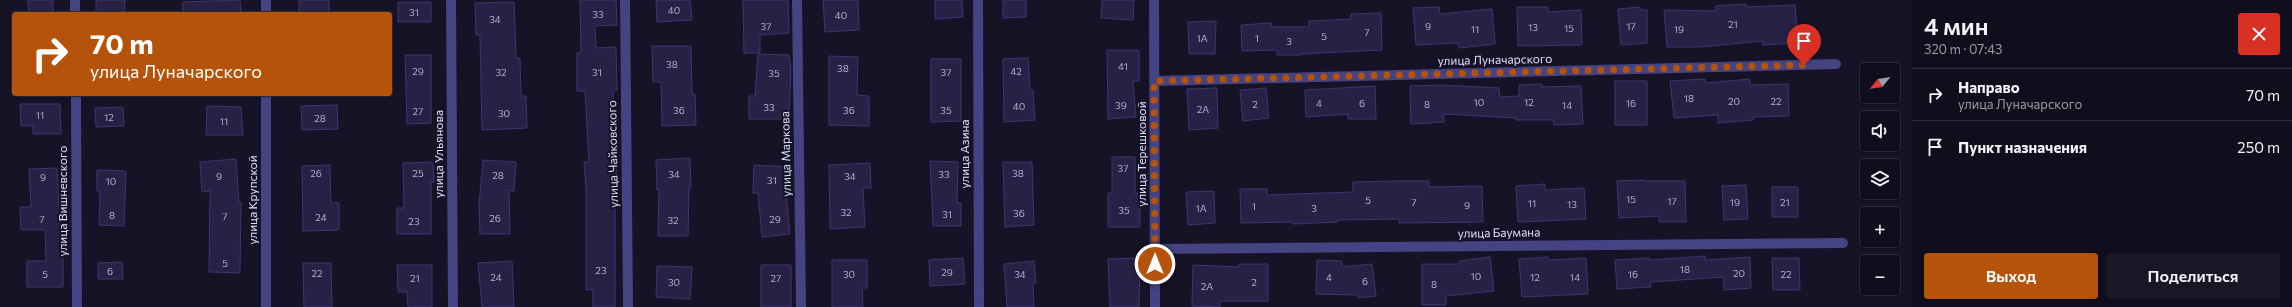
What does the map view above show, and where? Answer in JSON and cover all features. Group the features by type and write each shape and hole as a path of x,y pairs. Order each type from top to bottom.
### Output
{"street":[{"path":"75,0 76,12"},
{"path":"266,0 266,12"},
{"name":"улица Ульянова","path":"451,0 453,307"},
{"name":"улица Чайковского","path":"624,0 628,307"},
{"name":"улица Маркова","path":"797,0 801,307"},
{"name":"улица Азина","path":"978,0 979,307"},
{"name":"улица Терешковой","path":"1154,0 1155,307"},
{"name":"улица Луначарского","path":"1154,81 1836,64"},
{"name":"улица Вишневского","path":"76,96 77,307"},
{"name":"улица Крупской","path":"266,96 266,307"},
{"name":"улица Баумана","path":"1155,249 1844,243"}],"building":[{"path":"28,0 53,0 53,12 29,12"},
{"path":"96,0 125,0 124,12 96,12"},
{"path":"240,0 241,12 183,12 183,2"},
{"path":"299,0 329,0 329,12 299,12"},
{"path":"580,0 616,0 617,25 595,26 596,48 616,47 617,90 613,90 617,189 615,189 615,307 593,307 593,290 586,290 586,190 584,162 589,162 585,91 577,91 577,53 581,53"},
{"path":"656,0 690,0 692,20 657,22"},
{"path":"743,0 788,0 789,33 760,35 760,53 744,53"},
{"path":"823,0 858,0 859,30 825,32"},
{"path":"935,0 962,0 963,17 935,19"},
{"path":"1003,0 1026,0 1026,17 1003,18"},
{"path":"1102,0 1134,0 1133,20 1101,18"},
{"path":"398,2 431,2 431,22 398,22"},
{"path":"514,2 516,58 520,58 521,96 526,96 527,128 482,130 480,35 476,35 475,3"},
{"path":"1746,4 1747,7 1795,5 1798,43 1763,45 1762,41 1701,47 1667,47 1664,10 1716,11 1716,6"},
{"path":"1439,7 1440,14 1492,9 1495,44 1459,48 1458,43 1416,45 1413,8"},
{"path":"1517,7 1548,7 1548,12 1581,10 1582,45 1518,46"},
{"path":"1640,7 1640,10 1647,10 1647,43 1621,45 1618,9"},
{"path":"1381,13 1382,50 1301,55 1277,55 1277,50 1242,51 1241,25 1271,23 1272,27 1309,27 1309,21 1351,19 1351,14"},
{"path":"1216,21 1215,54 1189,54 1188,22"},
{"path":"652,46 691,46 692,94 695,94 696,125 662,126 661,82 653,82"},
{"path":"1107,50 1139,50 1139,81 1133,81 1136,117 1108,119"},
{"path":"758,54 789,55 791,69 789,119 749,119 749,96 755,96"},
{"path":"405,55 431,55 431,123 407,124"},
{"path":"829,56 858,57 857,95 869,96 869,126 829,125"},
{"path":"1028,58 1030,90 1033,90 1035,120 1004,122 1003,59"},
{"path":"931,59 961,59 961,121 931,122"},
{"path":"1705,79 1705,83 1750,79 1750,85 1788,84 1789,116 1753,117 1753,120 1718,123 1718,115 1674,118 1670,81"},
{"path":"1615,81 1647,81 1647,125 1615,125"},
{"path":"1542,84 1542,87 1581,86 1583,124 1554,125 1553,120 1516,120 1516,118 1443,114 1444,122 1411,124 1410,86 1442,85 1499,88 1500,97 1519,96 1519,85"},
{"path":"1375,86 1376,119 1348,119 1348,114 1306,117 1305,90"},
{"path":"1217,88 1218,128 1189,130 1187,89"},
{"path":"1266,88 1269,118 1243,121 1240,90"},
{"path":"20,104 60,104 61,134 33,134 33,126 21,126"},
{"path":"337,105 338,129 302,130 301,106"},
{"path":"207,106 241,107 243,135 206,135"},
{"path":"123,107 124,126 96,127 95,108"},
{"path":"1112,157 1135,157 1135,193 1140,193 1140,227 1108,227 1108,193 1112,193"},
{"path":"690,158 691,188 689,188 688,236 658,236 659,189 657,190 656,160"},
{"path":"236,159 239,202 241,202 240,273 209,272 210,191 202,192 200,162"},
{"path":"483,160 516,162 514,191 509,190 510,234 480,234 479,204"},
{"path":"930,161 958,162 957,203 961,203 961,226 933,226"},
{"path":"433,162 434,182 431,182 431,234 397,234 397,208 404,208 403,163"},
{"path":"1003,162 1032,162 1034,225 1005,227"},
{"path":"870,163 871,188 863,188 865,227 830,229 829,165"},
{"path":"330,165 331,203 339,203 339,230 303,231 302,166"},
{"path":"754,165 791,167 790,194 786,194 790,234 762,237 758,193 753,193"},
{"path":"57,168 59,206 63,206 63,287 27,287 27,261 46,261 45,230 21,230 20,207 31,207 29,169"},
{"path":"97,170 126,171 124,226 99,225 100,191 97,191"},
{"path":"1429,181 1429,187 1482,186 1483,222 1399,223 1399,219 1337,220 1337,222 1293,224 1292,222 1241,223 1240,189 1267,189 1267,195 1353,192 1353,182"},
{"path":"1617,181 1685,181 1686,222 1659,222 1659,216 1619,218"},
{"path":"1545,184 1545,190 1584,188 1586,219 1518,222 1516,186"},
{"path":"1746,185 1748,219 1724,220 1722,186"},
{"path":"1772,187 1798,187 1798,217 1772,217"},
{"path":"1214,191 1215,223 1188,225 1186,192"},
{"path":"1705,256 1705,260 1750,257 1751,288 1724,290 1723,277 1650,282 1651,287 1617,289 1615,260 1649,258 1649,260"},
{"path":"1490,257 1494,291 1446,296 1446,305 1422,305 1422,264 1459,264 1459,261"},
{"path":"1548,257 1548,260 1586,258 1588,294 1522,297 1519,259"},
{"path":"963,258 965,284 930,286 929,260"},
{"path":"1140,258 1139,307 1110,307 1108,259"},
{"path":"1772,258 1799,258 1800,290 1773,290"},
{"path":"832,260 867,260 867,288 862,288 863,307 832,307"},
{"path":"1317,260 1342,261 1342,267 1372,264 1376,296 1358,298 1357,295 1316,294"},
{"path":"512,261 514,307 482,307 478,263"},
{"path":"1034,261 1036,283 1033,283 1034,307 1007,307 1004,264"},
{"path":"122,262 123,279 98,279 98,263"},
{"path":"303,263 331,263 332,307 304,307"},
{"path":"1239,264 1268,264 1268,301 1220,301 1220,307 1192,306 1193,265 1239,267"},
{"path":"397,265 432,265 432,307 408,307 407,292 398,292"},
{"path":"761,265 791,265 791,307 761,307"},
{"path":"657,266 692,267 690,299 656,297"}],"route":[{"path":"1155,264 1154,81 1804,65"}]}
